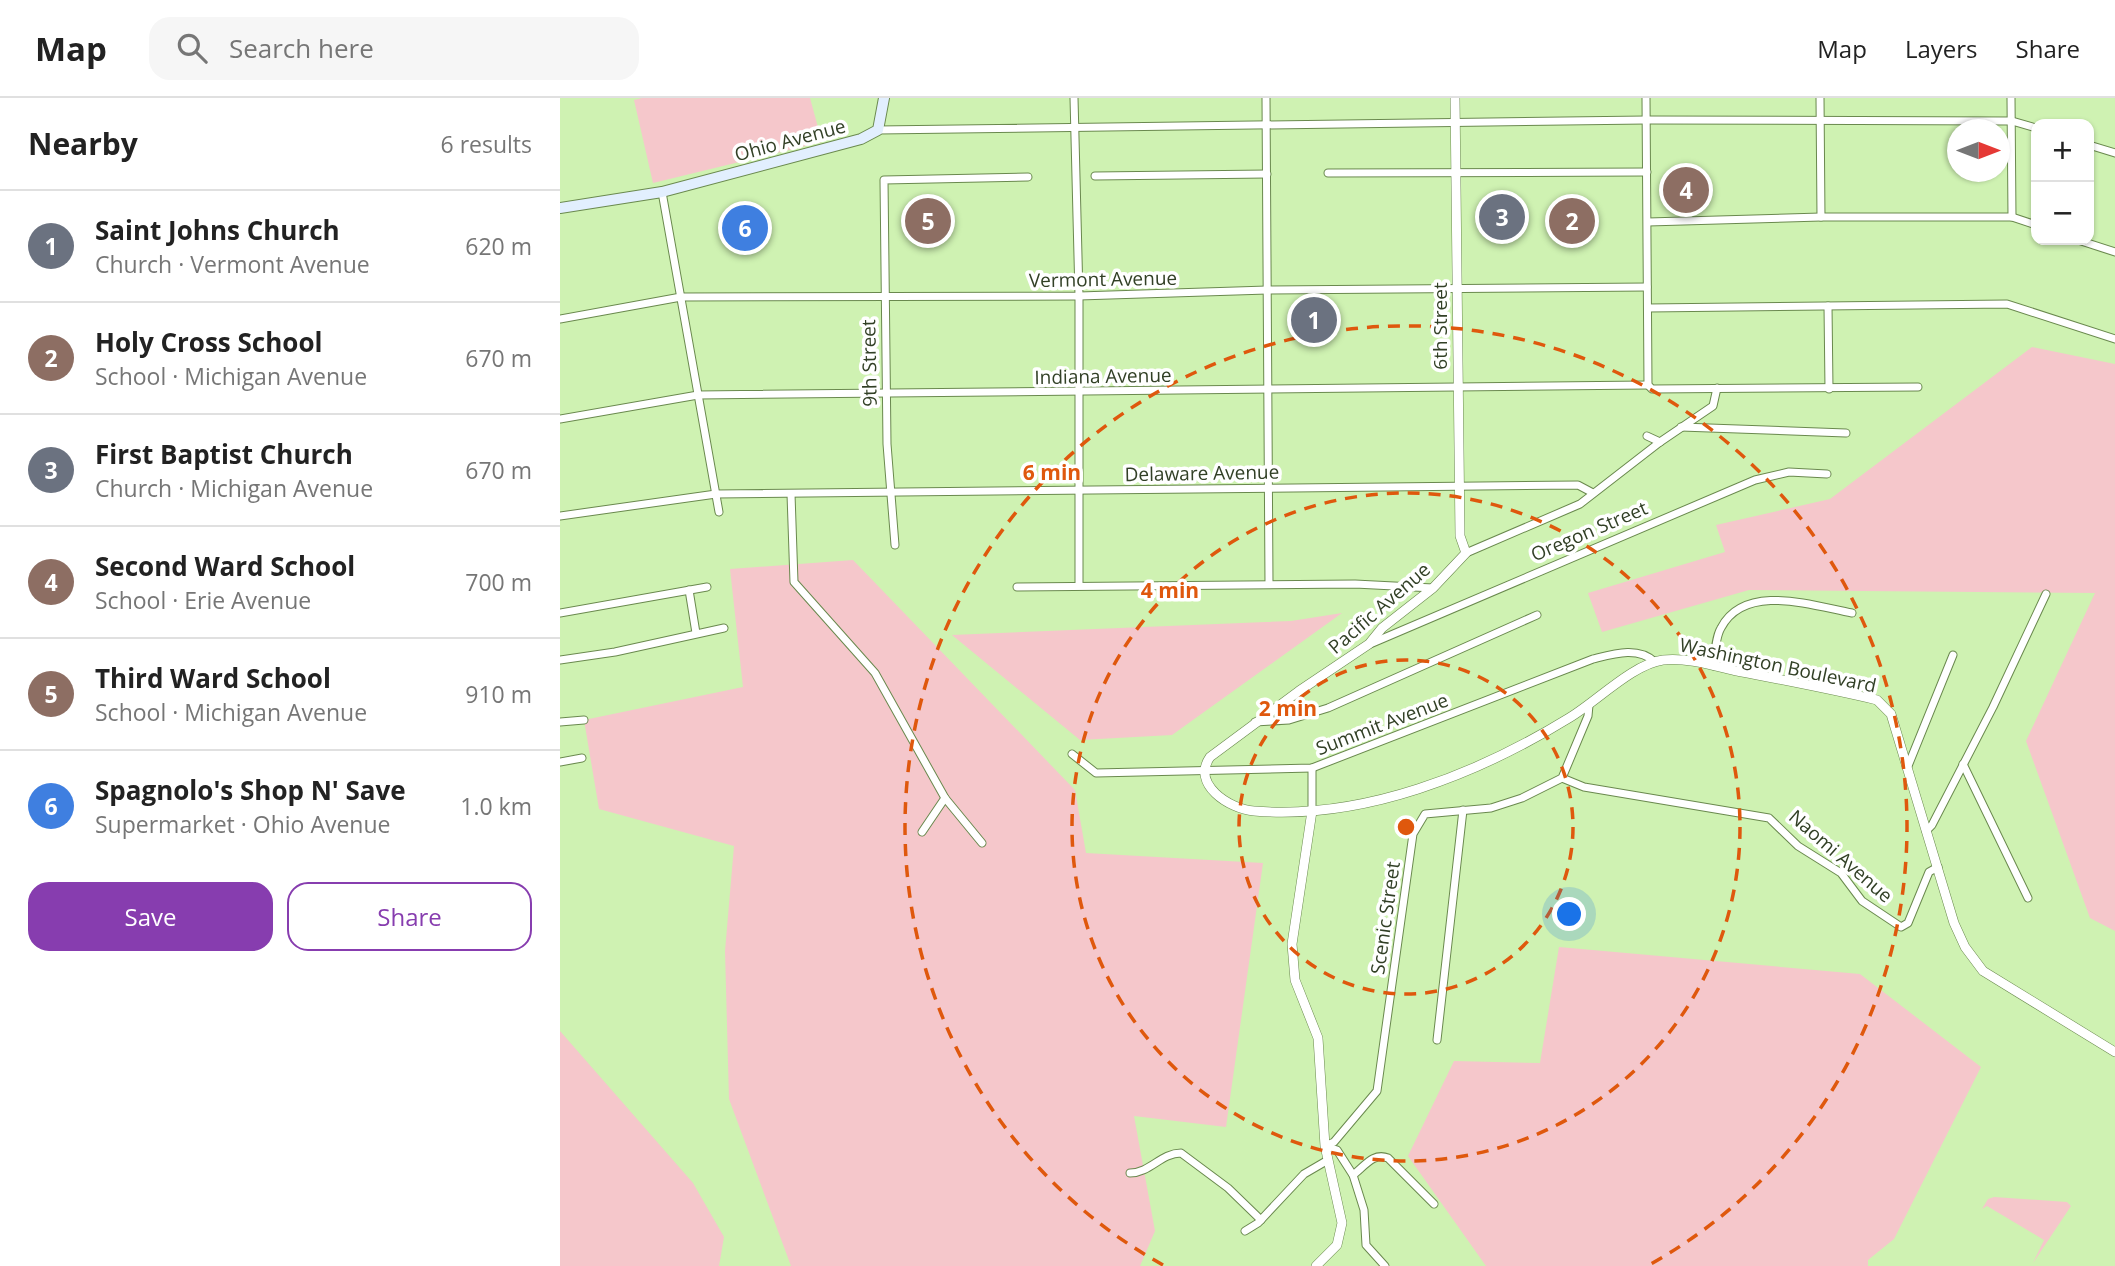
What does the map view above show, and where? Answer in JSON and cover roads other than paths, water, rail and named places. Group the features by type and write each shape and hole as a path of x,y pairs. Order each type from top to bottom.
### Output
{"main road":[{"path":"878,130 884,98"},
{"name":"Ohio Avenue","path":"560,208 662,192 861,139 878,130"}],"street":[{"path":"1074,98 1079,296 1079,585"},
{"path":"1266,98 1269,584"},
{"name":"6th Street","path":"1455,98 1460,536 1466,553"},
{"path":"1646,98 1650,387"},
{"path":"1820,98 1821,217"},
{"path":"2011,98 2012,217"},
{"name":"Ohio Avenue","path":"878,130 1646,120 2012,121 2031,127"},
{"path":"2094,147 2115,153"},
{"path":"1328,173 1647,172"},
{"path":"1094,176 1267,174"},
{"name":"9th Street","path":"895,545 889,491 884,180 1028,177"},
{"path":"662,192 719,512"},
{"path":"1648,222 1821,217 2012,217 2031,223"},
{"path":"2093,245 2115,252"},
{"name":"Vermont Avenue","path":"560,319 681,297 885,294 1079,296 1267,290 1647,287"},
{"path":"1648,308 2007,304 2115,339"},
{"path":"1828,306 1829,389"},
{"name":"Indiana Avenue","path":"560,419 698,395 1458,387 1918,387"},
{"name":"Pacific Avenue","path":"1204,771 1210,757 1255,722 1369,644 1382,628 1433,588 1466,553 1580,504 1660,442 1713,406 1717,388"},
{"path":"1681,427 1846,433"},
{"path":"1647,436 1660,442"},
{"name":"Oregon Street","path":"1369,644 1755,480 1788,472 1826,474"},
{"name":"Delaware Avenue","path":"560,516 716,494 1578,485 1593,493"},
{"path":"792,494 794,582 875,673 945,798 982,843"},
{"path":"1017,587 1269,584 1415,585 1433,588"},
{"path":"560,613 707,587"},
{"path":"689,590 696,633"},
{"path":"1926,831 1932,825 1993,707 2046,594"},
{"path":"1714,666 1720,629 1731,615 1752,603 1787,601 1852,614"},
{"path":"1255,722 1289,720 1328,708 1537,615"},
{"path":"560,660 615,652 724,628"},
{"name":"Summit Avenue","path":"1072,754 1097,774 1312,768 1593,659 1617,653 1637,653 1655,662"},
{"path":"1908,766 1953,655"},
{"name":"Washington Boulevard","path":"1312,811 1388,798 1430,784 1520,746 1655,662 1674,660 1714,666 1877,700 1891,714 1954,923 1965,947 1983,971 2115,1052"},
{"path":"1562,778 1588,716 1588,705"},
{"path":"560,722 584,720"},
{"path":"560,762 582,758"},
{"path":"1963,764 2028,898"},
{"path":"1312,768 1312,811 1292,944 1292,966 1318,1038 1325,1146 1342,1223 1337,1245 1316,1266"},
{"path":"1204,771 1206,782 1214,793 1242,810 1312,811"},
{"name":"Scenic Street","path":"1325,1146 1335,1142 1377,1091 1413,834 1425,814 1491,808 1522,798 1562,778"},
{"name":"Naomi Avenue","path":"1562,778 1584,787 1769,818 1798,846 1841,873 1862,901 1900,927 1908,923 1929,872 1938,867"},
{"path":"922,832 945,798"},
{"path":"1437,1040 1464,810"},
{"path":"1325,1146 1336,1150 1353,1175 1364,1210 1366,1245 1385,1266"},
{"path":"1130,1173 1144,1171 1166,1155 1181,1153 1228,1188 1261,1220"},
{"path":"1353,1175 1375,1156 1388,1158 1434,1204"},
{"path":"1245,1231 1261,1220 1304,1174 1328,1160"}],"place":[{"name":"Second Ward School","path":"1686,190"},
{"name":"First Baptist Church","path":"1502,217"},
{"name":"Third Ward School","path":"928,221"},
{"name":"Holy Cross School","path":"1572,221"},
{"name":"Spagnolo's Shop N' Save","path":"745,228"},
{"name":"Saint Johns Church","path":"1314,320"}]}
